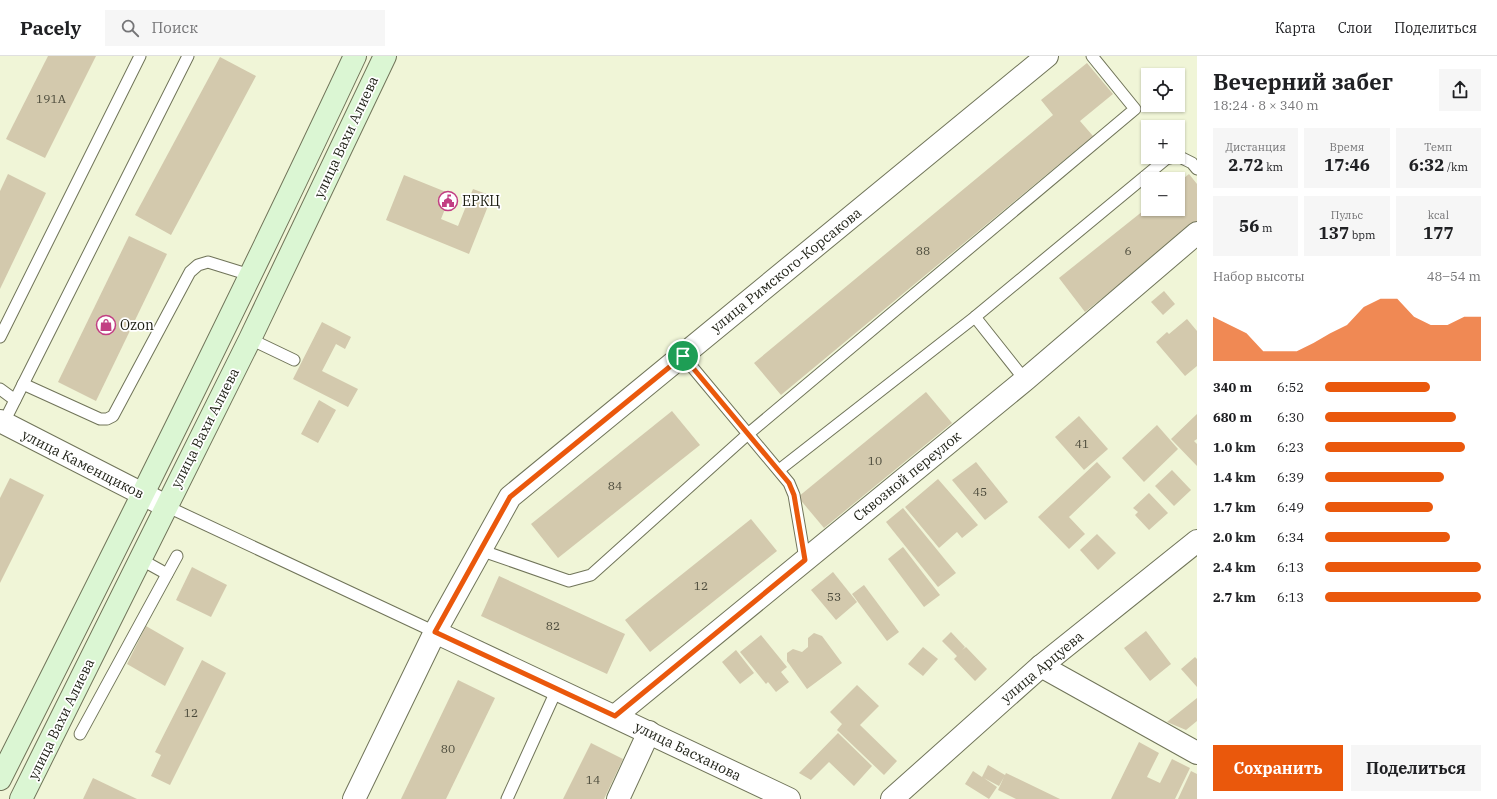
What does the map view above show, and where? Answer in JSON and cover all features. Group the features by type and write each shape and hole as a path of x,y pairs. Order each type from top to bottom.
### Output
{"main road":[{"name":"улица Вахи Алиева","path":"0,779 143,494 355,56"},
{"name":"улица Вахи Алиева","path":"21,799 81,707 140,560 250,339 385,56"}],"street":[{"name":"улица Римского-Корсакова","path":"354,799 435,632 510,497 1047,56"},
{"name":"Сквозной переулок","path":"615,716 1025,380 1197,233"},
{"name":"улица Каменщиков","path":"1,425 166,506"},
{"name":"улица Арцуева","path":"892,799 1041,666 1197,541"},
{"name":"улица Басханова","path":"435,632 790,799"},
{"path":"1041,666 1197,753"},
{"path":"618,799 649,732"}],"lane":[{"path":"0,337 140,56"},
{"path":"1,425 188,56"},
{"path":"480,550 569,581 591,575 748,434 1135,109 1092,56"},
{"path":"1185,160 1192,163 1197,169"},
{"path":"779,470 976,317 1160,164"},
{"path":"23,384 100,420 114,416 190,272 198,265 208,262 250,275"},
{"path":"976,317 1025,380"},
{"path":"250,339 294,360"},
{"path":"683,356 789,483 794,495 805,560"},
{"path":"0,389 15,400"},
{"path":"166,506 435,632"},
{"path":"80,734 81,707 167,574 177,556"},
{"path":"140,560 167,574"},
{"path":"507,799 557,689"}],"building":[{"path":"48,56 96,56 45,158 6,139"},
{"path":"220,57 256,76 171,235 135,215"},
{"path":"1087,63 1113,94 1080,121 1093,136 781,395 754,363 1053,115 1041,100"},
{"path":"8,174 46,193 0,289 0,191"},
{"path":"1189,174 1197,184 1197,222 1085,312 1059,278 1141,213 1141,216 1185,216 1185,177"},
{"path":"404,175 451,194 441,219 458,226 473,189 492,196 469,254 386,220"},
{"path":"129,236 167,254 96,401 58,382"},
{"path":"1164,291 1175,304 1163,315 1151,302"},
{"path":"1187,319 1197,331 1197,366 1185,376 1156,342 1167,332 1169,334"},
{"path":"322,322 351,337 345,349 336,344 322,371 358,389 348,407 293,379"},
{"path":"926,392 952,423 824,528 798,497"},
{"path":"319,400 336,410 318,443 301,434"},
{"path":"672,411 700,445 558,558 531,524"},
{"path":"1197,414 1197,439 1194,441 1197,444 1197,466 1171,439"},
{"path":"1079,416 1108,449 1084,470 1055,437"},
{"path":"1157,425 1178,449 1144,482 1122,458"},
{"path":"976,462 1008,502 985,520 952,480"},
{"path":"1097,462 1111,477 1069,517 1085,534 1069,549 1038,517"},
{"path":"1172,470 1191,490 1174,506 1155,486"},
{"path":"10,478 44,495 0,583 0,498"},
{"path":"938,479 978,525 962,538 957,532 939,548 905,507"},
{"path":"1149,493 1168,513 1149,530 1135,515 1138,512 1133,508"},
{"path":"903,508 956,573 938,587 886,522"},
{"path":"751,519 777,551 650,652 625,620"},
{"path":"1097,534 1116,553 1098,570 1080,550"},
{"path":"903,547 940,595 924,607 888,559"},
{"path":"192,567 227,585 211,617 176,600"},
{"path":"833,572 857,602 836,620 811,590"},
{"path":"499,576 625,634 607,674 481,616"},
{"path":"864,585 899,632 887,641 852,594"},
{"path":"146,626 184,648 165,686 127,664"},
{"path":"1146,631 1171,664 1150,681 1124,648"},
{"path":"951,632 965,647 962,650 966,647 987,669 975,681 954,659 957,656 942,641"},
{"path":"814,633 822,636 842,663 807,689 787,661 787,653 793,649 802,652 808,647 808,638"},
{"path":"761,635 787,667 781,672 789,682 776,692 768,682 766,684 740,652"},
{"path":"923,647 938,659 923,676 908,664"},
{"path":"736,650 754,673 740,684 722,662"},
{"path":"1195,657 1197,659 1197,687 1181,669"},
{"path":"202,660 226,673 170,785 151,776 161,755 155,752"},
{"path":"458,680 495,698 446,799 401,799"},
{"path":"857,685 879,706 860,725 897,761 884,775 837,730 842,724 830,712"},
{"path":"1197,698 1197,721 1186,730 1167,722"},
{"path":"838,733 872,766 854,786 829,762 811,780 799,773"},
{"path":"1139,742 1159,753 1147,777 1160,783 1172,759 1190,768 1175,799 1111,799"},
{"path":"591,743 623,759 604,799 563,799"},
{"path":"988,765 1005,775 1006,773 1060,799 1016,799 998,790 1004,777 999,786 984,778 997,787 989,799 965,784 973,771 982,777"},
{"path":"1191,771 1197,774 1197,799 1178,799"},
{"path":"93,778 137,799 83,799"}],"place":[{"name":"ЕРКЦ","path":"448,201"},
{"name":"Ozon","path":"106,325"}],"route":[{"path":"683,356 789,483 794,495 805,560 615,716 435,632 510,497 683,356"}]}
